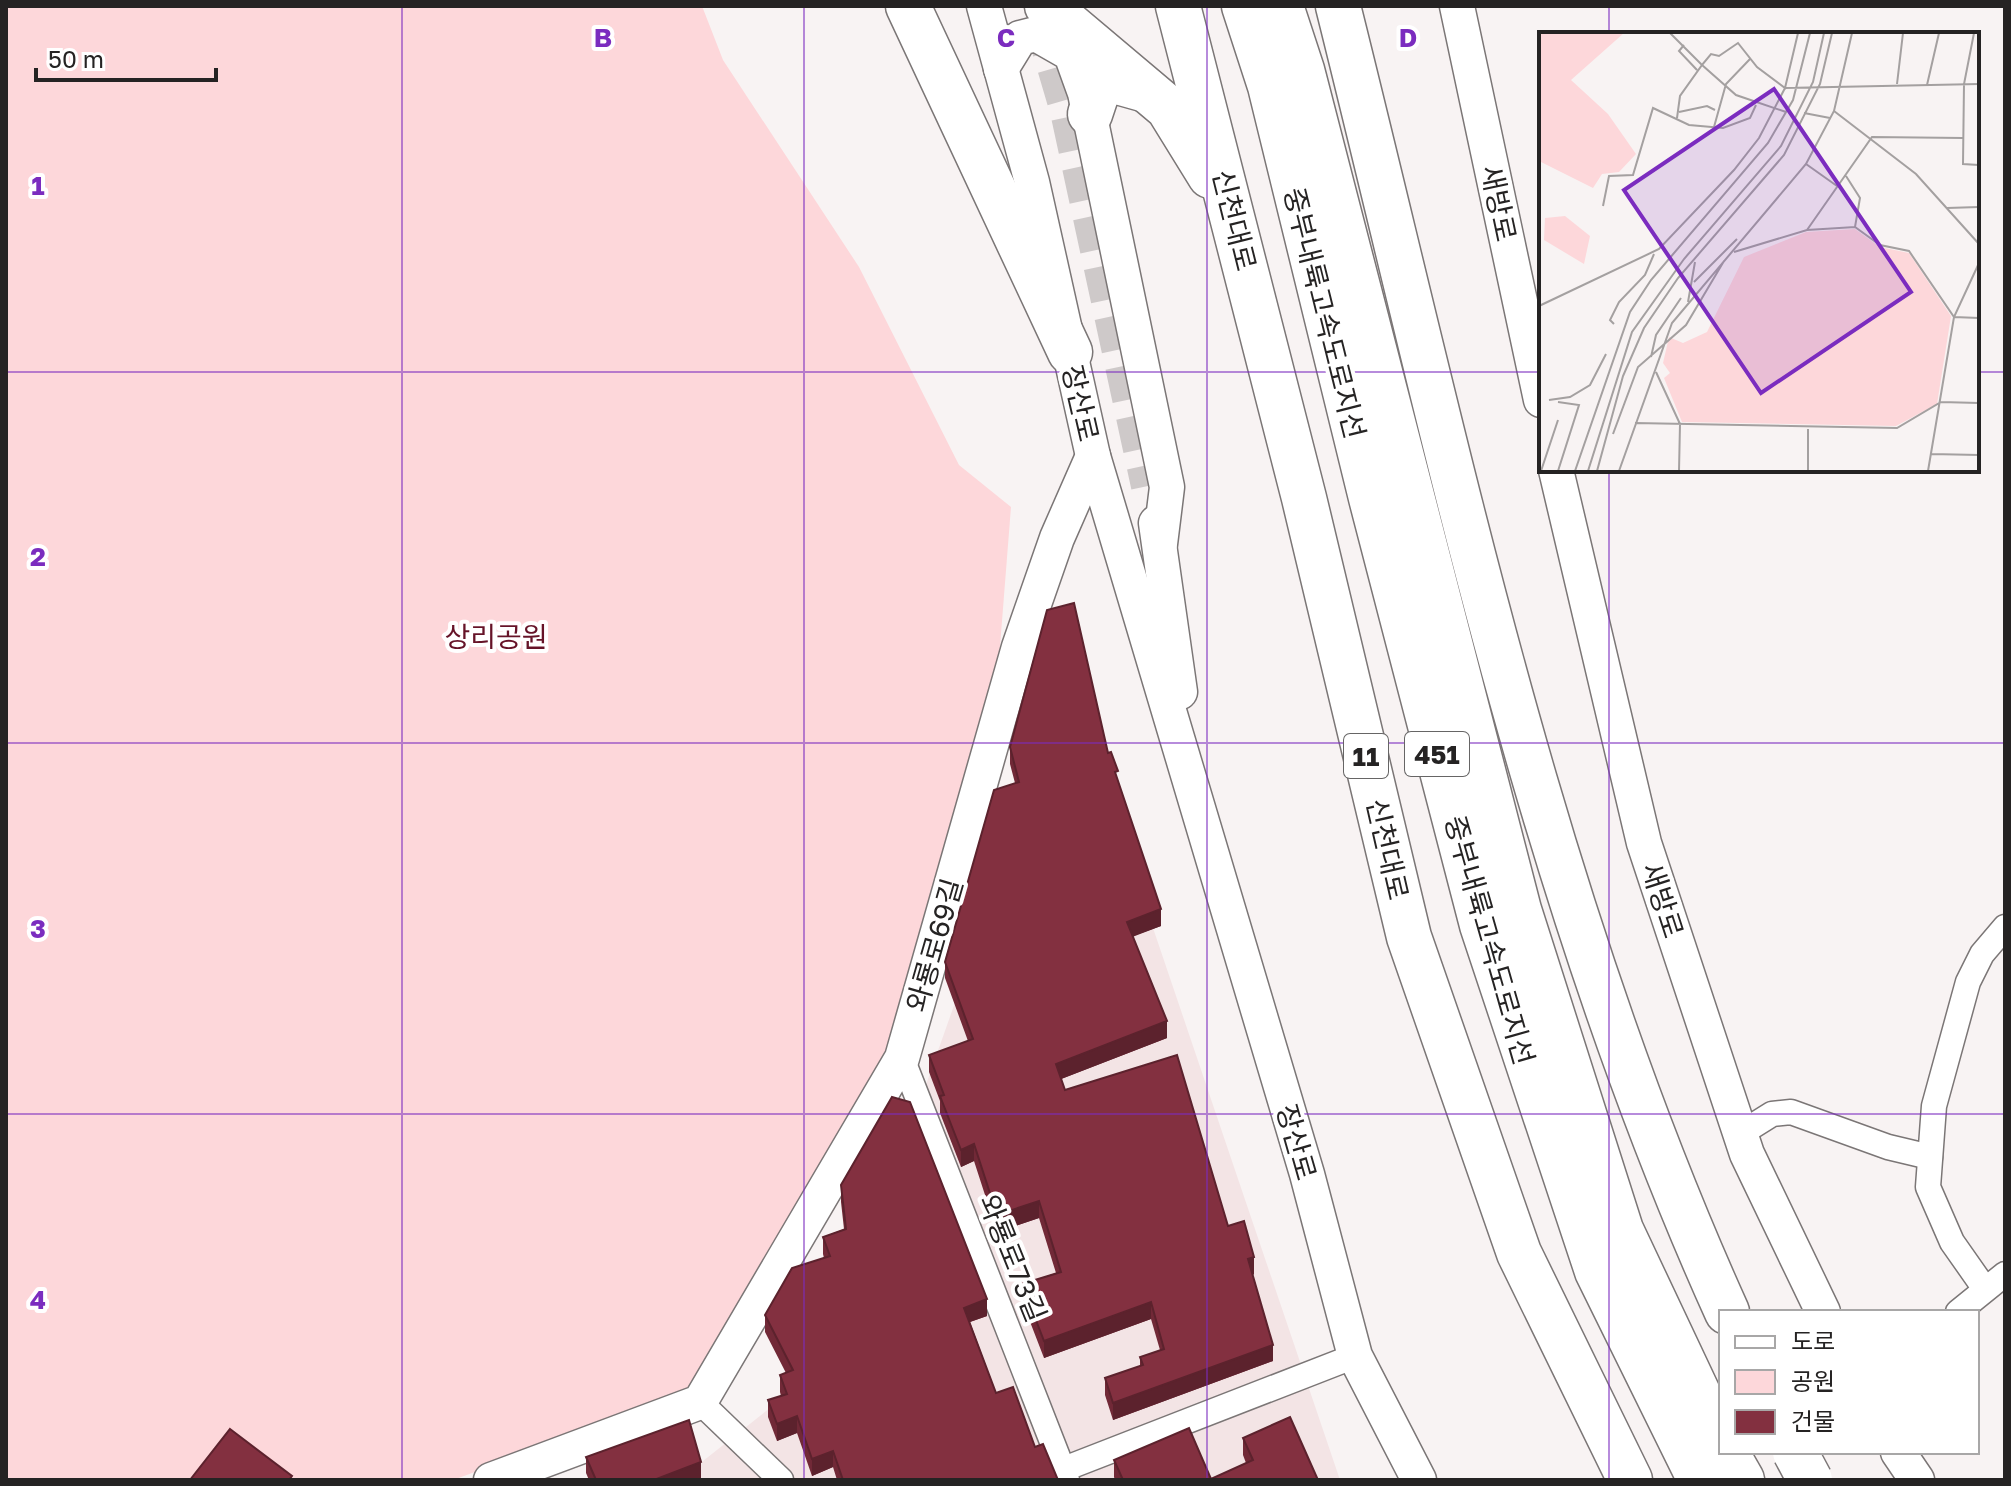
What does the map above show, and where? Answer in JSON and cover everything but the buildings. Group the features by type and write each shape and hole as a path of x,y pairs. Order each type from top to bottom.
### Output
{"highway":[{"path":"908,6 1070,352"},
{"path":"1047,6 1168,108 1234,217"},
{"name":"신천대로","path":"1178,6 1234,217 1409,937 1519,1253 1630,1480"},
{"name":"중부내륙고속도로지선","path":"1244,6 1270,86 1371,498 1482,925 1597,1271 1720,1466"},
{"name":"중부내륙고속도로지선","path":"1281,6 1306,86 1519,910 1621,1230 1720,1466"},
{"path":"1338,6 1452,470 1566,890 1672,1191 1726,1310"},
{"path":"1090,114 1099,87 1106,84 1114,81 1146,90"},
{"path":"1796,1454 1810,1480"}],"main road":[{"name":"장산로","path":"984,6 1032,182 1093,456 1307,1174 1355,1356 1419,1480"},
{"name":"새방로","path":"1457,6 1539,391"},
{"path":"1001,69 1020,38 1036,34 1071,54 1090,114 1167,487 1160,544"},
{"name":"와룡로69길","path":"700,1402 902,1058 1019,647 1057,538 1093,456"},
{"name":"새방로","path":"1556,472 1644,843 1740,1134 1822,1310"},
{"name":"장산로","path":"1148,486 1160,544 1193,796"},
{"path":"491,1480 700,1402"},
{"path":"1899,1454 1917,1480"}],"street":[{"path":"1985,1289 1952,1242 1928,1187 1934,1106 1968,982 1982,954 2005,927"},
{"name":"와룡로73길","path":"902,1058 1066,1475"},
{"path":"1740,1134 1772,1114 1791,1112 1888,1147 1930,1157"},
{"path":"1960,1310 2005,1274"},
{"path":"1066,1475 1355,1356"},
{"path":"700,1402 781,1480"},
{"path":"1790,1480 1811,1454"}],"shaded area":[{"path":"1069,680 1340,1480 679,1480 828,1362"}],"green space":[{"name":"상리공원","path":"6,6 702,6 723,60 859,267 959,465 1011,507 999,659 891,1050 687,1395 453,1480 6,1480"}],"tunnel":[{"path":"1040,19 1067,111 1148,486"}]}
